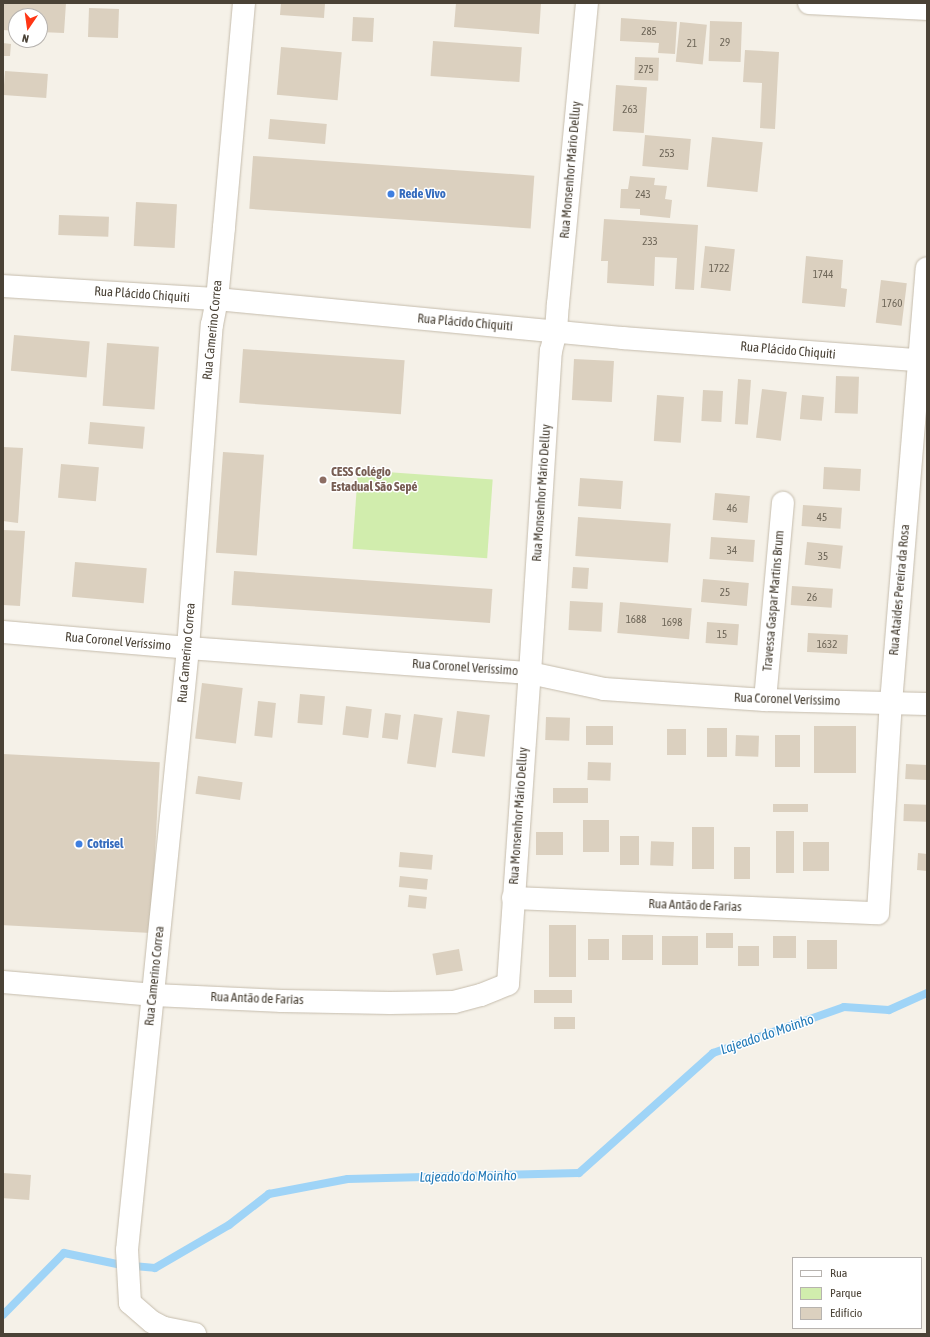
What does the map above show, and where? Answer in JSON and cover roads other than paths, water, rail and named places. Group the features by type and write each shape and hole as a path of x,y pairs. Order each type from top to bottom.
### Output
{"street":[{"name":"Rua Camerino Correa","path":"195,1334 164,1328 152,1322 130,1303 127,1250 188,648 212,324 217,299 244,3"},
{"name":"Rua Monsenhor Mário Delluy","path":"508,984 551,351 556,331 587,3"},
{"path":"808,3 927,9"},
{"name":"Rua Ataides Pereira da Rosa","path":"878,913 891,703 923,361 927,268"},
{"name":"Rua Plácido Chiquiti","path":"3,286 217,299 556,331 923,361"},
{"name":"Travessa Gaspar Martins Brum","path":"765,700 783,503"},
{"name":"Rua Coronel Veríssimo","path":"3,632 188,648 530,673 604,689 765,700 927,704"},
{"name":"Rua Antão de Farias","path":"513,898 878,913"},
{"name":"Rua Antão de Farias","path":"3,982 154,995 289,1001 454,1002 481,995 508,984"}],"waterway":[{"name":"Lajeado do Moinho","path":"3,1315 64,1253 122,1265 155,1268 229,1225 269,1194 348,1179 579,1173 713,1053 844,1007 889,1010 927,993"}],"place":[{"name":"Rede Vivo","path":"391,194"},
{"name":"CESS Colégio Estadual São Sepé","path":"323,480"},
{"name":"Cotrisel","path":"79,844"}]}
